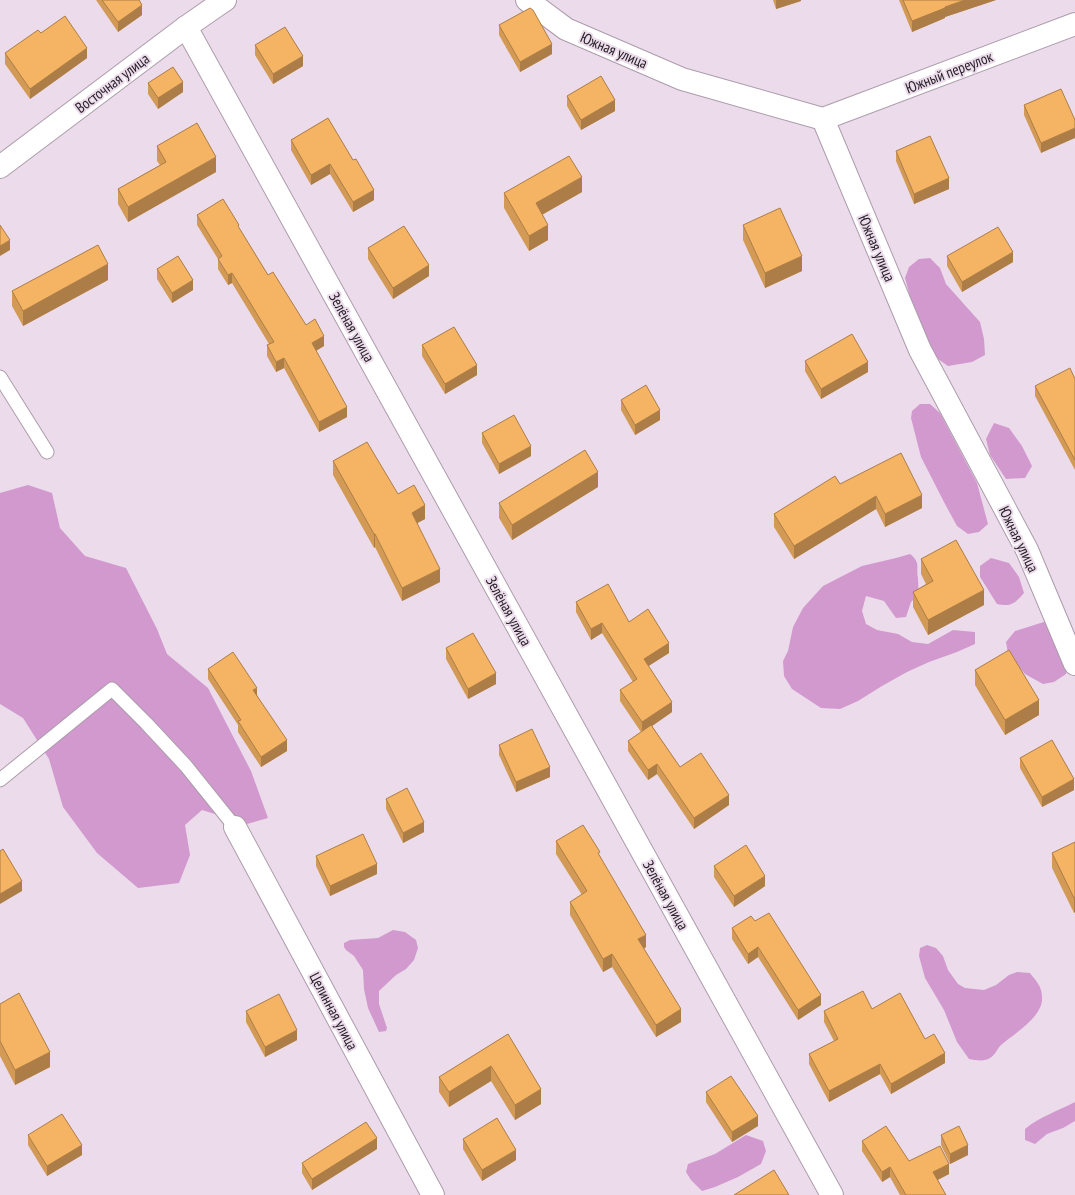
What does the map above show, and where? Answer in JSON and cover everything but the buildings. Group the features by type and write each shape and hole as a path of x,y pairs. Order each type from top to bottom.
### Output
{"street":[{"name":"Восточная улица","path":"0,167 186,27 225,0"},
{"name":"Южная улица","path":"527,0 566,29 682,79 823,119 920,350 1027,550 1075,664"},
{"name":"Южный переулок","path":"823,119 1075,24"},
{"name":"Зелёная улица","path":"186,27 832,1195"},
{"name":"Целинная улица","path":"235,827 433,1195"}],"lane":[{"path":"0,377 47,452"},
{"path":"0,780 112,689 186,766 235,827"}],"shaded area":[{"path":"930,258 940,268 946,284 980,322 984,339 985,355 972,362 948,366 931,354 919,330 905,278 909,267 919,259"},
{"path":"920,404 930,404 940,413 977,483 988,524 979,532 968,534 957,526 921,457 911,418 912,411"},
{"path":"994,423 1009,428 1022,446 1032,466 1025,478 1006,479 990,455 986,439"},
{"path":"28,485 52,493 60,528 85,556 126,568 157,629 167,654 208,688 251,771 268,818 247,824 202,810 185,825 190,855 179,883 138,888 97,853 63,807 49,759 23,718 0,704 0,493"},
{"path":"910,554 917,562 918,595 911,602 906,617 896,618 884,601 866,596 862,611 866,624 877,630 898,634 912,642 928,644 953,630 975,632 975,644 907,672 858,701 840,709 821,708 792,689 784,676 783,661 788,651 793,627 803,608 823,586 862,566"},
{"path":"991,558 1009,563 1019,577 1024,593 1013,603 1006,605 997,604 980,577 980,566"},
{"path":"1047,621 1066,661 1066,674 1054,682 1043,684 1025,674 1008,654 1006,642 1015,631"},
{"path":"393,930 405,932 416,940 418,948 414,960 406,969 396,975 379,991 379,1004 387,1028 386,1031 379,1032 368,1008 364,989 363,970 354,956 346,950 344,943 350,940 378,938"},
{"path":"927,945 936,948 943,956 948,970 958,984 965,988 984,990 996,985 1009,975 1017,972 1030,973 1038,984 1042,997 1038,1011 1027,1024 1000,1046 988,1059 969,1059 957,1042 944,1010 925,978 919,956 920,948"},
{"path":"1075,1102 1075,1121 1063,1128 1047,1134 1035,1144 1025,1140 1025,1129 1030,1125"},
{"path":"746,1135 763,1141 766,1151 761,1164 738,1177 702,1191 691,1180 686,1172 688,1164 715,1154"}]}
